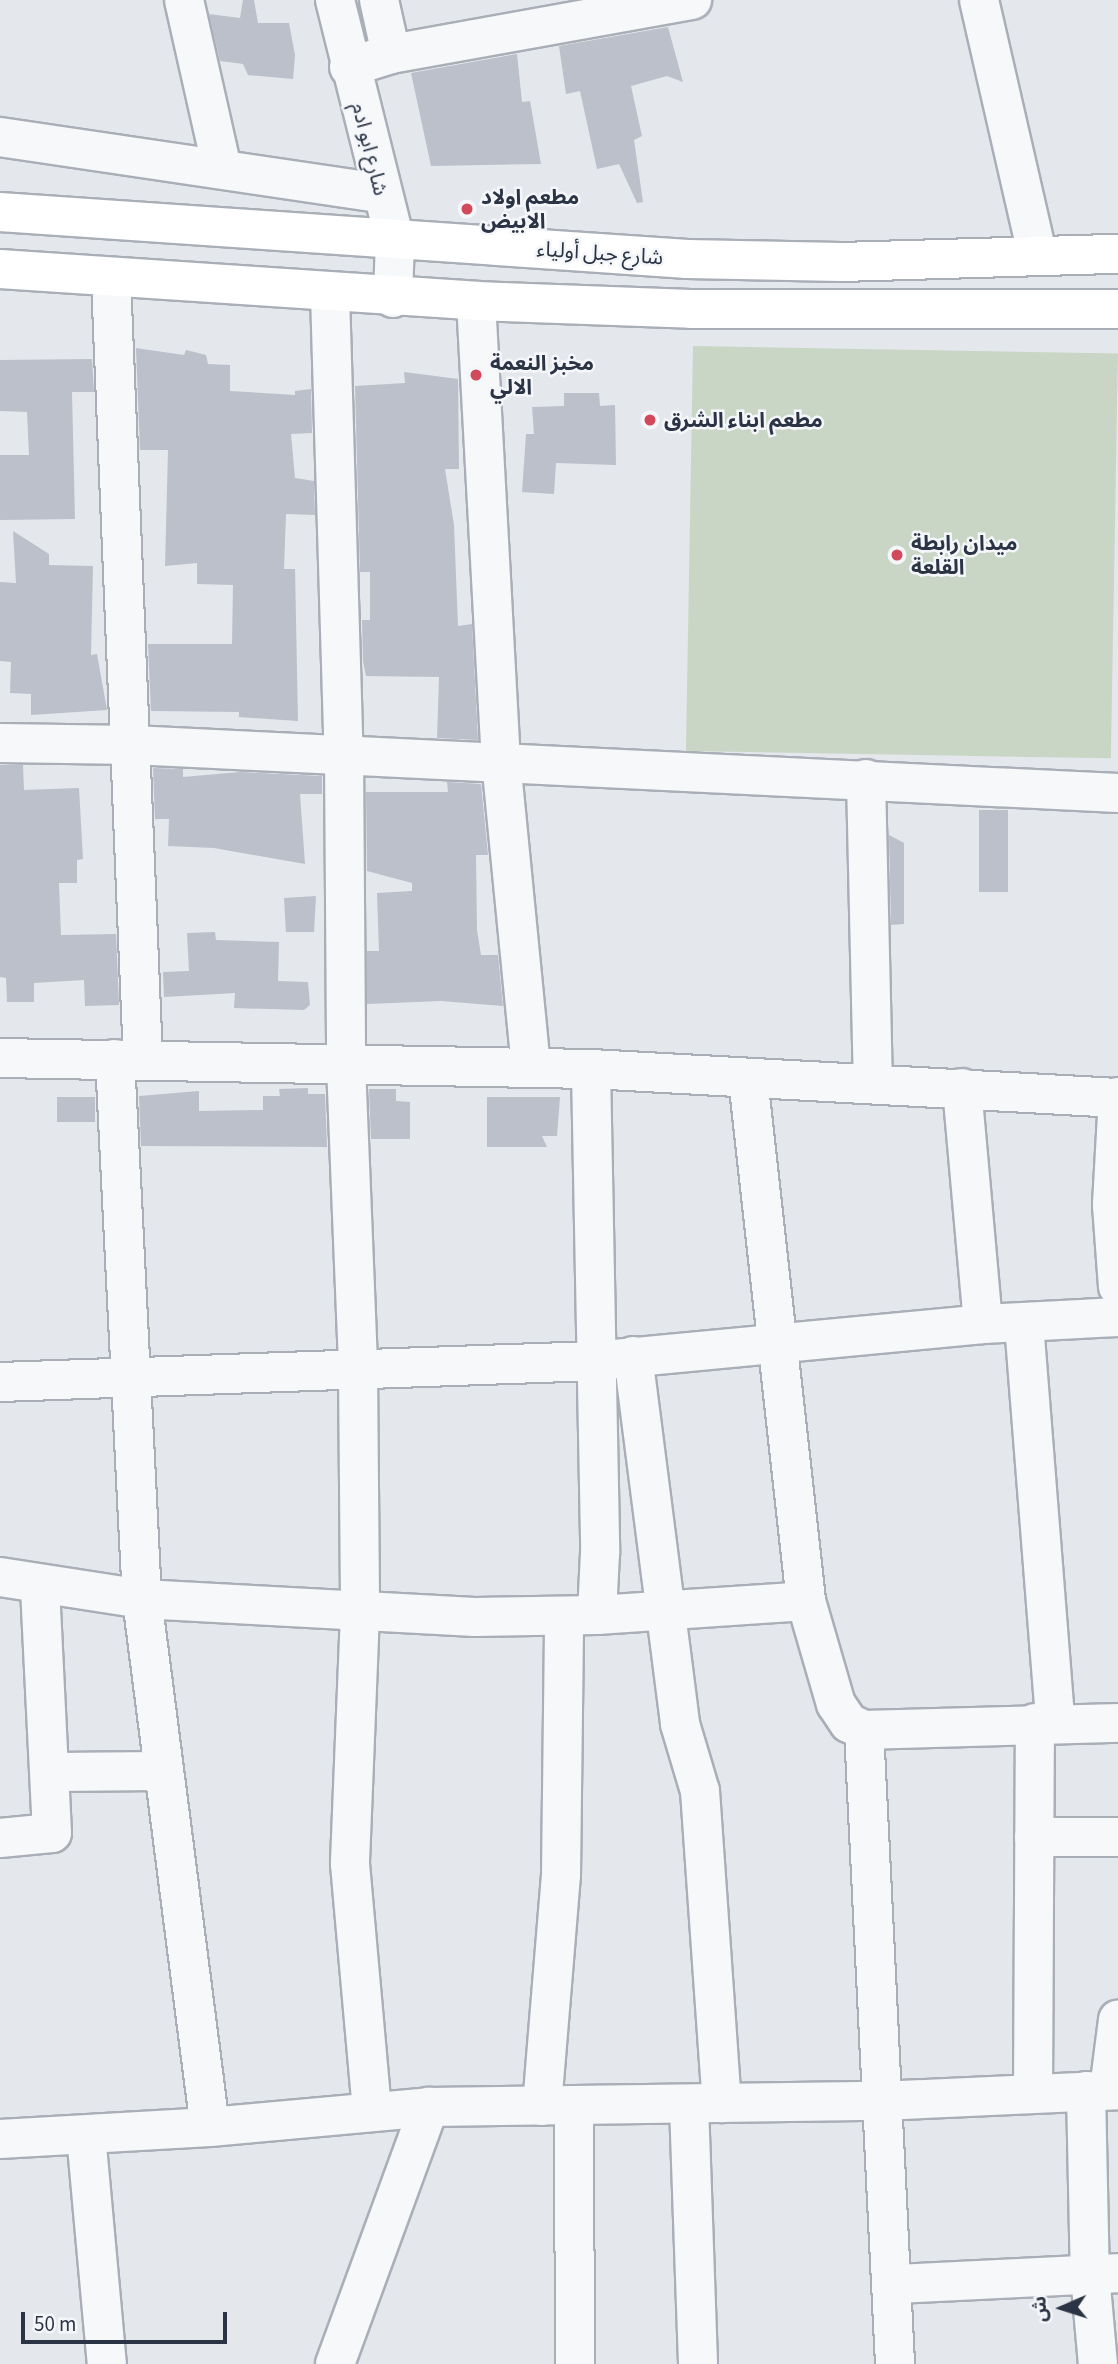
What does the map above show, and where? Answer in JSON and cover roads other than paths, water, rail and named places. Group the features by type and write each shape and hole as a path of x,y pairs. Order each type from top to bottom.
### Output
{"main road":[{"name":"شارع جبل أولياء","path":"0,212 701,259 841,261 1118,254"},
{"path":"0,270 111,280 476,302 745,309 1118,309"}],"street":[{"path":"184,0 222,168"},
{"name":"شارع ابو ادم","path":"335,0 380,193 395,240 393,298"},
{"path":"379,0 391,54"},
{"path":"349,67 391,54 611,7 692,0"},
{"path":"979,0 1037,254"},
{"path":"0,138 222,168 380,193"},
{"path":"111,280 132,745 129,1059 132,1377 142,1599 211,2127"},
{"path":"330,294 344,755 346,1065 358,1370 360,1613 350,1864 372,2112"},
{"path":"476,302 501,761 531,1068"},
{"path":"0,743 132,745 501,761 1118,793"},
{"path":"866,779 873,1081"},
{"path":"0,1058 591,1069 748,1078 873,1081 1118,1098 1112,1205 1118,1287"},
{"path":"575,2364 558,2105 561,1875 581,1615 600,1553 594,1361 591,1069"},
{"path":"748,1078 806,1601 836,1704 849,1723 864,1730 1045,1722 1118,1723"},
{"path":"962,1088 983,1324"},
{"path":"0,1382 594,1361 983,1324 1024,1324 1118,1317"},
{"path":"1024,1324 1045,1722 1034,1837 1032,2092"},
{"path":"633,1356 680,1724 699,1791 705,2104 698,2364"},
{"path":"0,1577 142,1599 360,1613 581,1615 806,1601"},
{"path":"0,1838 51,1834 40,1584"},
{"path":"864,1730 880,2101 895,2284 895,2364"},
{"path":"50,1772 164,1771"},
{"path":"1034,1837 1118,1837"},
{"path":"1098,2364 1104,2274 1104,2090 1118,2020"},
{"path":"0,2138 211,2127 429,2108 880,2101 1104,2090"},
{"path":"335,2364 429,2108"},
{"path":"86,2135 107,2364"},
{"path":"895,2284 1104,2274"}],"place":[{"name":"مطعم اولاد الابيض","path":"467,209"},
{"name":"مخبز النعمة الالي","path":"476,375"},
{"name":"مطعم ابناء الشرق","path":"650,420"},
{"name":"ميدان رابطة القلعة","path":"897,555"}]}
